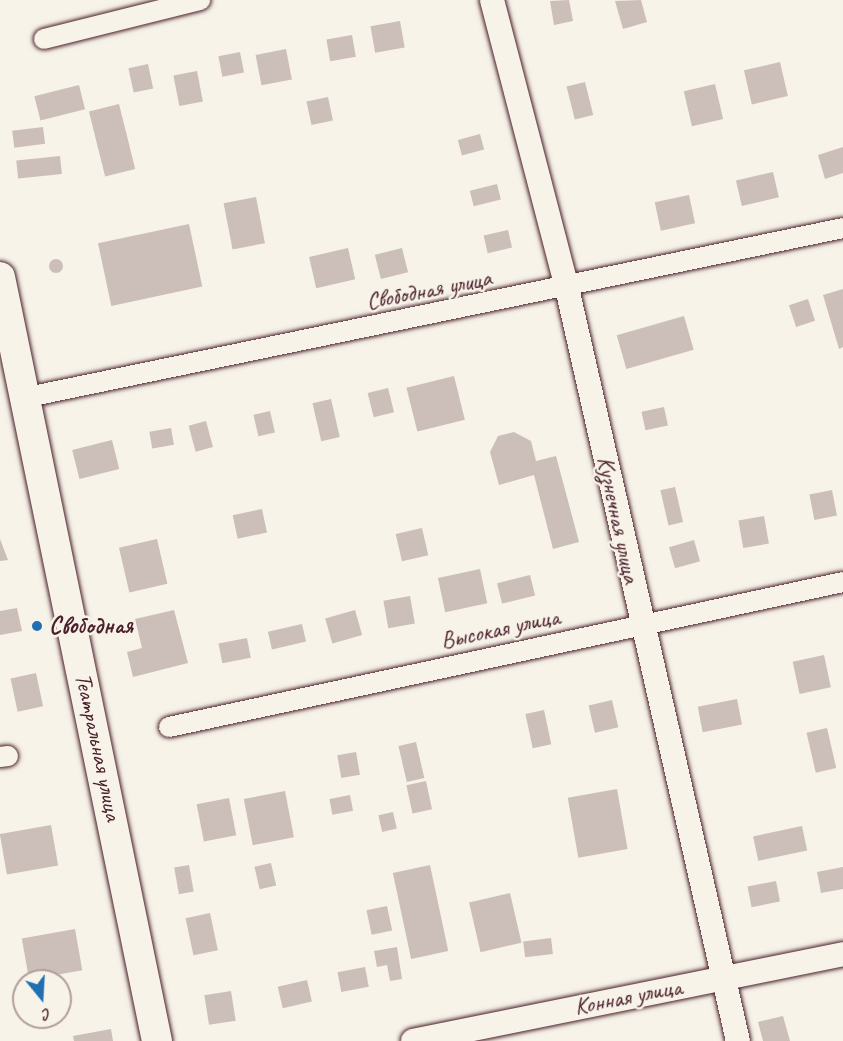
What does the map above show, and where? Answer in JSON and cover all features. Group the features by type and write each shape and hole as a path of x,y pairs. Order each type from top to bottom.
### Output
{"main road":[{"name":"Театральная улица","path":"0,277 23,398 157,1041"}],"street":[{"path":"44,39 200,0"},
{"name":"Кузнечная улица","path":"492,0 567,288 641,625 738,1041"},
{"name":"Свободная улица","path":"23,398 567,288 843,228"},
{"name":"Высокая улица","path":"169,727 843,582"},
{"name":"Конная улица","path":"413,1041 843,954"}],"building":[{"path":"569,0 573,21 554,25 550,1"},
{"path":"641,0 647,22 623,29 615,1"},
{"path":"400,21 405,48 375,53 370,26"},
{"path":"352,35 356,57 330,61 326,40"},
{"path":"286,49 292,79 261,85 256,55"},
{"path":"240,52 244,73 222,77 218,56"},
{"path":"780,62 788,96 752,104 744,70"},
{"path":"148,64 153,88 134,93 128,68"},
{"path":"197,71 203,101 179,106 173,76"},
{"path":"585,82 593,115 575,120 567,87"},
{"path":"715,84 723,119 692,126 684,91"},
{"path":"79,85 85,109 40,120 34,96"},
{"path":"328,97 333,120 311,125 306,102"},
{"path":"119,104 135,169 105,177 89,111"},
{"path":"43,127 45,144 14,148 12,131"},
{"path":"480,134 484,149 462,155 458,140"},
{"path":"843,147 843,173 825,179 818,155"},
{"path":"60,156 62,174 18,179 16,161"},
{"path":"773,172 779,197 742,206 736,181"},
{"path":"497,184 501,200 474,206 470,191"},
{"path":"689,195 695,223 661,231 655,202"},
{"path":"256,197 265,243 233,249 224,203"},
{"path":"189,224 202,287 111,306 98,243"},
{"path":"508,230 512,248 488,253 484,236"},
{"path":"348,248 355,279 316,288 309,257"},
{"path":"402,248 408,272 381,279 375,255"},
{"path":"56,259 61,261 63,266 61,271 56,273 51,271 49,266 51,261"},
{"path":"843,289 843,347 839,349 823,295"},
{"path":"808,299 815,321 796,327 789,305"},
{"path":"684,316 694,350 626,369 617,335"},
{"path":"454,376 465,420 417,432 406,388"},
{"path":"388,388 394,412 374,417 368,393"},
{"path":"331,399 340,437 321,441 312,403"},
{"path":"664,407 668,426 645,430 642,412"},
{"path":"270,411 275,432 258,436 253,415"},
{"path":"206,421 213,447 196,452 189,426"},
{"path":"171,428 174,445 152,449 149,432"},
{"path":"514,432 531,441 536,461 556,456 579,542 553,549 534,475 499,485 490,452 498,436"},
{"path":"112,440 119,469 79,479 72,450"},
{"path":"675,487 683,522 668,525 660,490"},
{"path":"832,490 837,516 814,520 809,494"},
{"path":"262,509 267,532 238,539 233,515"},
{"path":"764,516 769,544 743,548 738,521"},
{"path":"422,528 428,555 402,561 396,534"},
{"path":"0,539 8,560 0,561"},
{"path":"157,539 167,584 129,593 119,548"},
{"path":"694,540 700,561 675,568 669,547"},
{"path":"480,569 487,603 445,612 438,578"},
{"path":"530,575 535,595 502,604 497,583"},
{"path":"410,596 415,624 388,628 383,601"},
{"path":"17,608 22,631 0,635 0,611"},
{"path":"174,610 188,663 133,677 127,652 142,648 135,619"},
{"path":"355,610 362,635 332,644 325,619"},
{"path":"302,624 306,642 272,649 268,632"},
{"path":"247,638 251,658 222,663 219,644"},
{"path":"824,655 831,687 800,694 793,662"},
{"path":"36,673 43,706 18,712 11,678"},
{"path":"737,699 742,725 703,732 698,707"},
{"path":"612,700 618,727 595,733 589,705"},
{"path":"544,710 551,744 533,748 525,714"},
{"path":"827,728 836,768 816,773 807,733"},
{"path":"416,742 424,778 407,782 398,746"},
{"path":"356,752 360,775 341,778 337,755"},
{"path":"426,781 432,809 412,814 406,785"},
{"path":"617,789 628,849 578,858 568,798"},
{"path":"285,791 294,837 253,845 244,799"},
{"path":"350,795 353,811 332,815 329,799"},
{"path":"229,798 236,835 204,842 197,804"},
{"path":"393,812 397,829 382,832 378,815"},
{"path":"51,825 58,865 7,874 0,834"},
{"path":"802,826 807,850 758,861 753,836"},
{"path":"271,863 276,885 260,889 254,867"},
{"path":"189,865 194,892 179,894 174,868"},
{"path":"430,865 448,951 411,959 393,873"},
{"path":"843,867 843,889 821,893 817,872"},
{"path":"776,881 780,902 752,907 748,887"},
{"path":"510,893 521,943 481,952 469,902"},
{"path":"387,906 392,930 372,935 366,910"},
{"path":"210,913 218,950 193,955 186,918"},
{"path":"75,929 82,970 72,972 72,969 27,969 22,938"},
{"path":"551,938 553,954 525,957 523,941"},
{"path":"397,947 402,979 390,981 387,965 377,967 374,951"},
{"path":"365,967 369,987 341,992 338,972"},
{"path":"307,980 312,1001 283,1008 278,987"},
{"path":"231,991 236,1021 209,1025 204,995"},
{"path":"783,1016 790,1041 763,1041 758,1022"},
{"path":"111,1029 113,1041 74,1041 73,1036"}],"place":[{"name":"Свободная","path":"37,626"}]}
